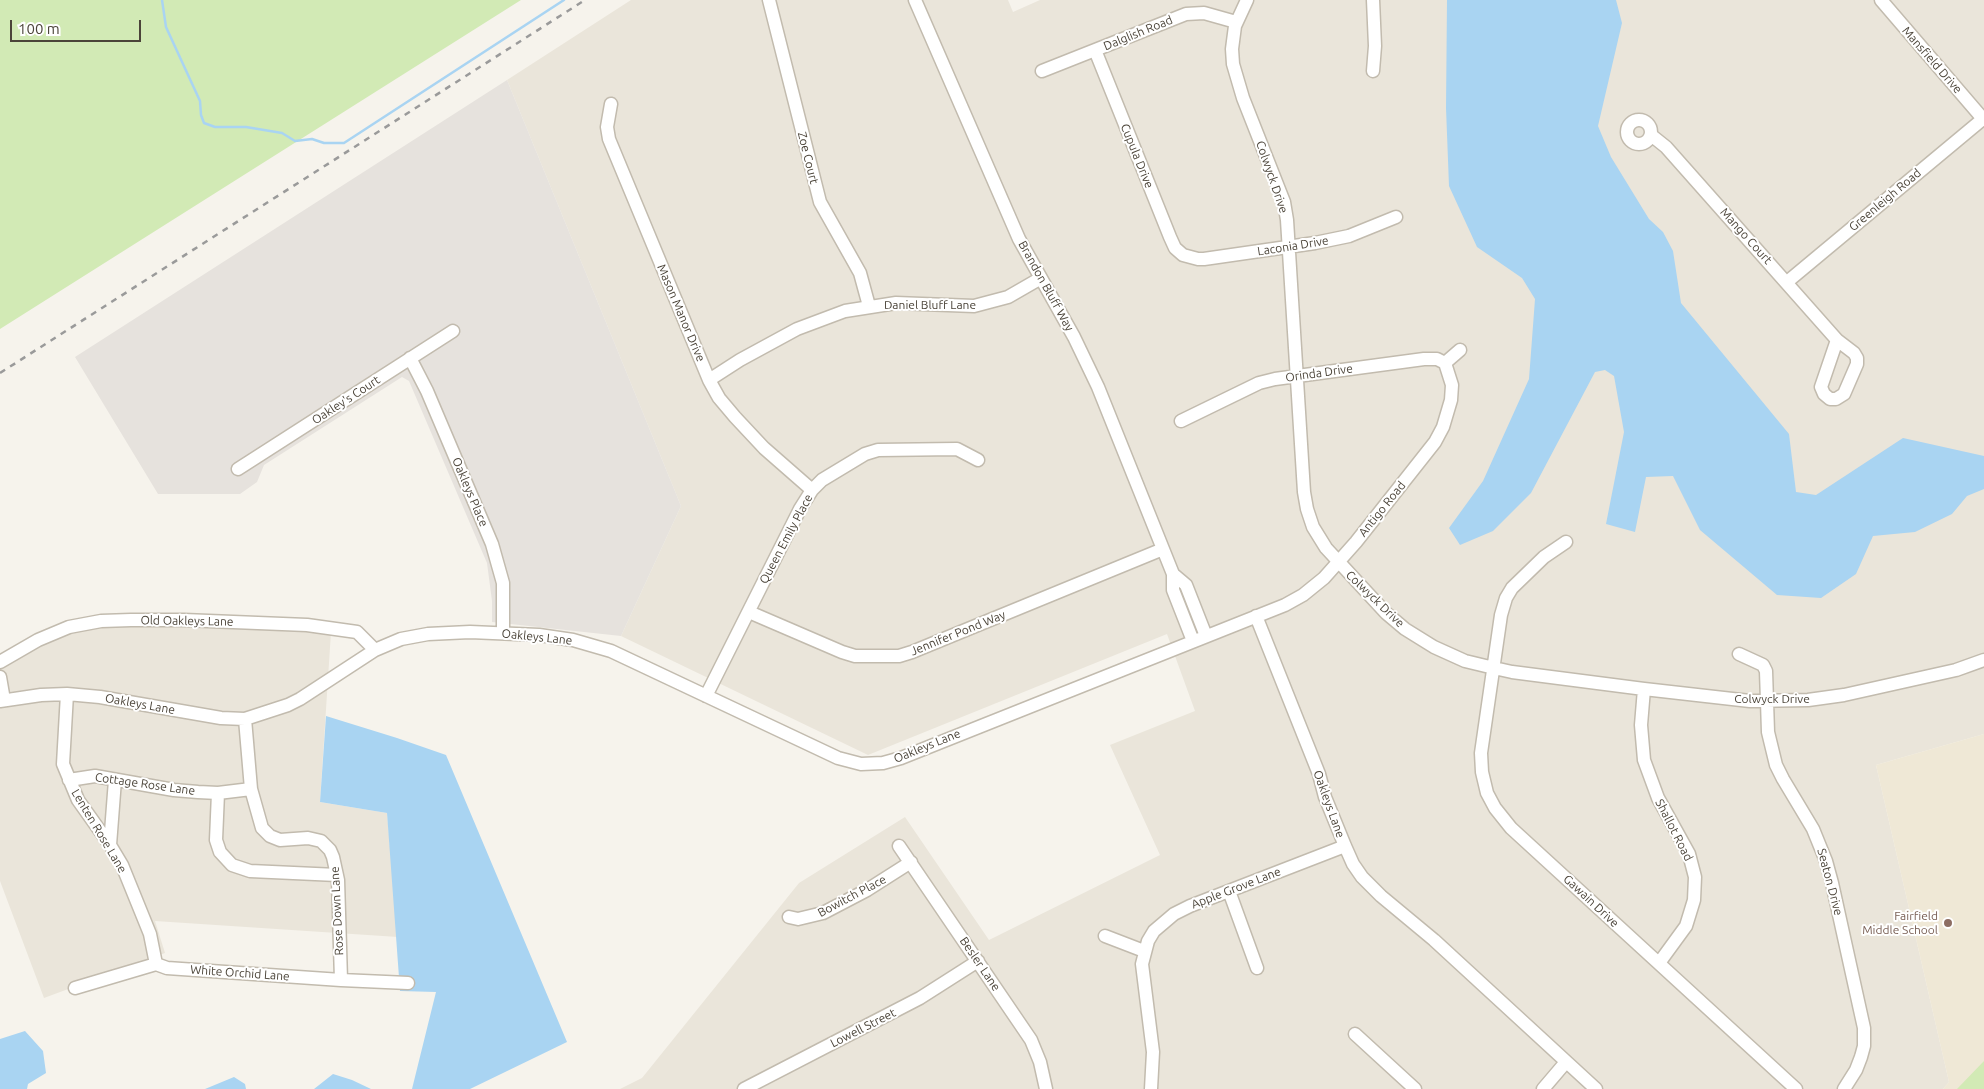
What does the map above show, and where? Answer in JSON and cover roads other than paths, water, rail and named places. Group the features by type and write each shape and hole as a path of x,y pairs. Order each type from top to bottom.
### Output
{"street":[{"name":"Zoe Court","path":"769,0 817,193 824,211 860,272 869,306"},
{"name":"Brandon Bluff Way","path":"915,0 1019,239 1074,337 1098,387 1173,574 1173,590 1193,641"},
{"name":"Colwyck Drive","path":"1247,0 1236,22 1232,49 1233,64 1243,98 1284,202 1289,247 1304,492 1307,508 1313,527 1321,542 1386,613 1405,629 1465,661 1512,672 1720,699 1808,700 1844,695 1956,670 1984,660"},
{"path":"1373,0 1375,46 1373,71"},
{"name":"Mansfield Drive","path":"1881,0 1984,119"},
{"name":"Dalglish Road","path":"1042,71 1186,14 1204,13 1236,22"},
{"name":"Cupula Drive","path":"1095,50 1170,237 1175,248 1186,256"},
{"name":"Mason Manor Drive","path":"611,104 607,128 609,139 709,380 719,398 764,448 812,490"},
{"name":"Greenleigh Road","path":"1787,282 1984,119"},
{"name":"Mango Court","path":"1651,135 1666,147 1837,340"},
{"name":"Laconia Drive","path":"1186,256 1204,259 1289,247 1349,236 1396,218"},
{"name":"Daniel Bluff Lane","path":"709,380 740,360 798,329 845,311 896,303 962,307 980,305 1008,297 1042,278"},
{"name":"Oakley's Court","path":"238,469 453,331"},
{"path":"1445,363 1460,350"},
{"name":"Oakleys Place","path":"410,358 427,391 492,544 502,583 503,633"},
{"name":"Orinda Drive","path":"1181,421 1245,388 1275,379 1424,359 1437,359 1445,363"},
{"name":"Antigo Road","path":"1256,616 1285,605 1303,595 1324,578 1425,455 1443,427 1451,400 1452,385 1445,363"},
{"name":"Queen Emily Place","path":"706,696 800,509 812,490 822,480 865,454 878,450 957,449 978,460"},
{"name":"Gawain Drive","path":"1566,542 1544,557 1512,588 1506,598 1501,615 1481,753 1484,784 1494,808 1512,828 1796,1089"},
{"name":"Jennifer Pond Way","path":"749,612 848,654 872,657 899,656 1163,550"},
{"name":"Brandon Bluff Way","path":"1173,574 1186,585 1206,636"},
{"name":"Oakleys Lane","path":"2,700 67,694 100,697 221,718 246,719 300,699 375,650 401,639 421,635 470,632 560,637 619,654 838,758 861,764 883,764 1256,616 1319,774 1325,797 1353,864 1370,885 1434,940 1596,1089"},
{"name":"Old Oakleys Lane","path":"0,662 38,640 69,627 101,621 131,620 184,620 306,625 357,632 375,650"},
{"name":"Seaton Drive","path":"1739,654 1762,665 1768,676 1768,732 1776,765 1813,829 1826,861 1832,883 1864,1028 1864,1046 1856,1070 1844,1089"},
{"path":"0,677 2,700"},
{"name":"Shallot Road","path":"1644,689 1641,725 1644,760 1658,798 1689,854 1695,877 1694,900 1686,926 1659,964"},
{"name":"Lenten Rose Lane","path":"67,694 63,758 69,780 78,800 122,865 150,934 156,964"},
{"name":"Rose Down Lane","path":"246,719 251,789 260,822 266,832 275,839 280,840 308,838 321,841 330,850 338,875 341,980"},
{"name":"Cottage Rose Lane","path":"69,780 86,776 174,790 218,793 251,789"},
{"path":"110,845 115,780"},
{"path":"218,793 216,840 220,852 232,864 250,871 338,875"},
{"name":"Besler Lane","path":"900,846 1031,1040 1040,1062 1046,1089"},
{"name":"Apple Grove Lane","path":"1151,1089 1154,1052 1142,973 1144,951 1154,931 1174,914 1345,846"},
{"name":"Bowitch Place","path":"789,917 798,919 823,913 867,890 911,862"},
{"path":"1229,891 1257,968"},
{"path":"1105,936 1144,951"},
{"name":"Lowell Street","path":"744,1089 920,998 978,961"},
{"name":"White Orchid Lane","path":"75,988 156,964 167,968 408,983"},
{"path":"1355,1034 1415,1089"},
{"path":"1543,1089 1566,1062"}],"water":[{"path":"1447,0 1616,0 1622,23 1598,126 1611,157 1649,219 1663,232 1673,251 1681,303 1789,434 1796,492 1816,495 1903,438 1984,456 1984,489 1967,496 1952,514 1915,532 1873,536 1856,574 1821,598 1777,595 1700,530 1673,476 1646,477 1635,532 1606,524 1624,432 1614,376 1605,370 1595,372 1531,493 1493,531 1460,545 1449,528 1483,481 1529,379 1535,299 1522,278 1477,247 1449,186 1446,108"},
{"path":"326,716 446,755 567,1042 470,1089 412,1089 436,992 400,991 387,813 320,802"},
{"path":"25,1031 43,1051 46,1073 28,1084 27,1089 0,1089 0,1039"},
{"path":"333,1074 352,1080 371,1089 314,1089"},
{"path":"234,1077 245,1084 246,1089 205,1089"}],"waterway":[{"path":"162,0 166,27 200,101 201,115 204,123 215,127 246,127 282,133 295,141 312,139 324,143 344,143 564,0"}],"railway":[{"path":"0,373 585,0"}],"place":[{"name":"Fairfield Middle School","path":"1948,923"}]}
